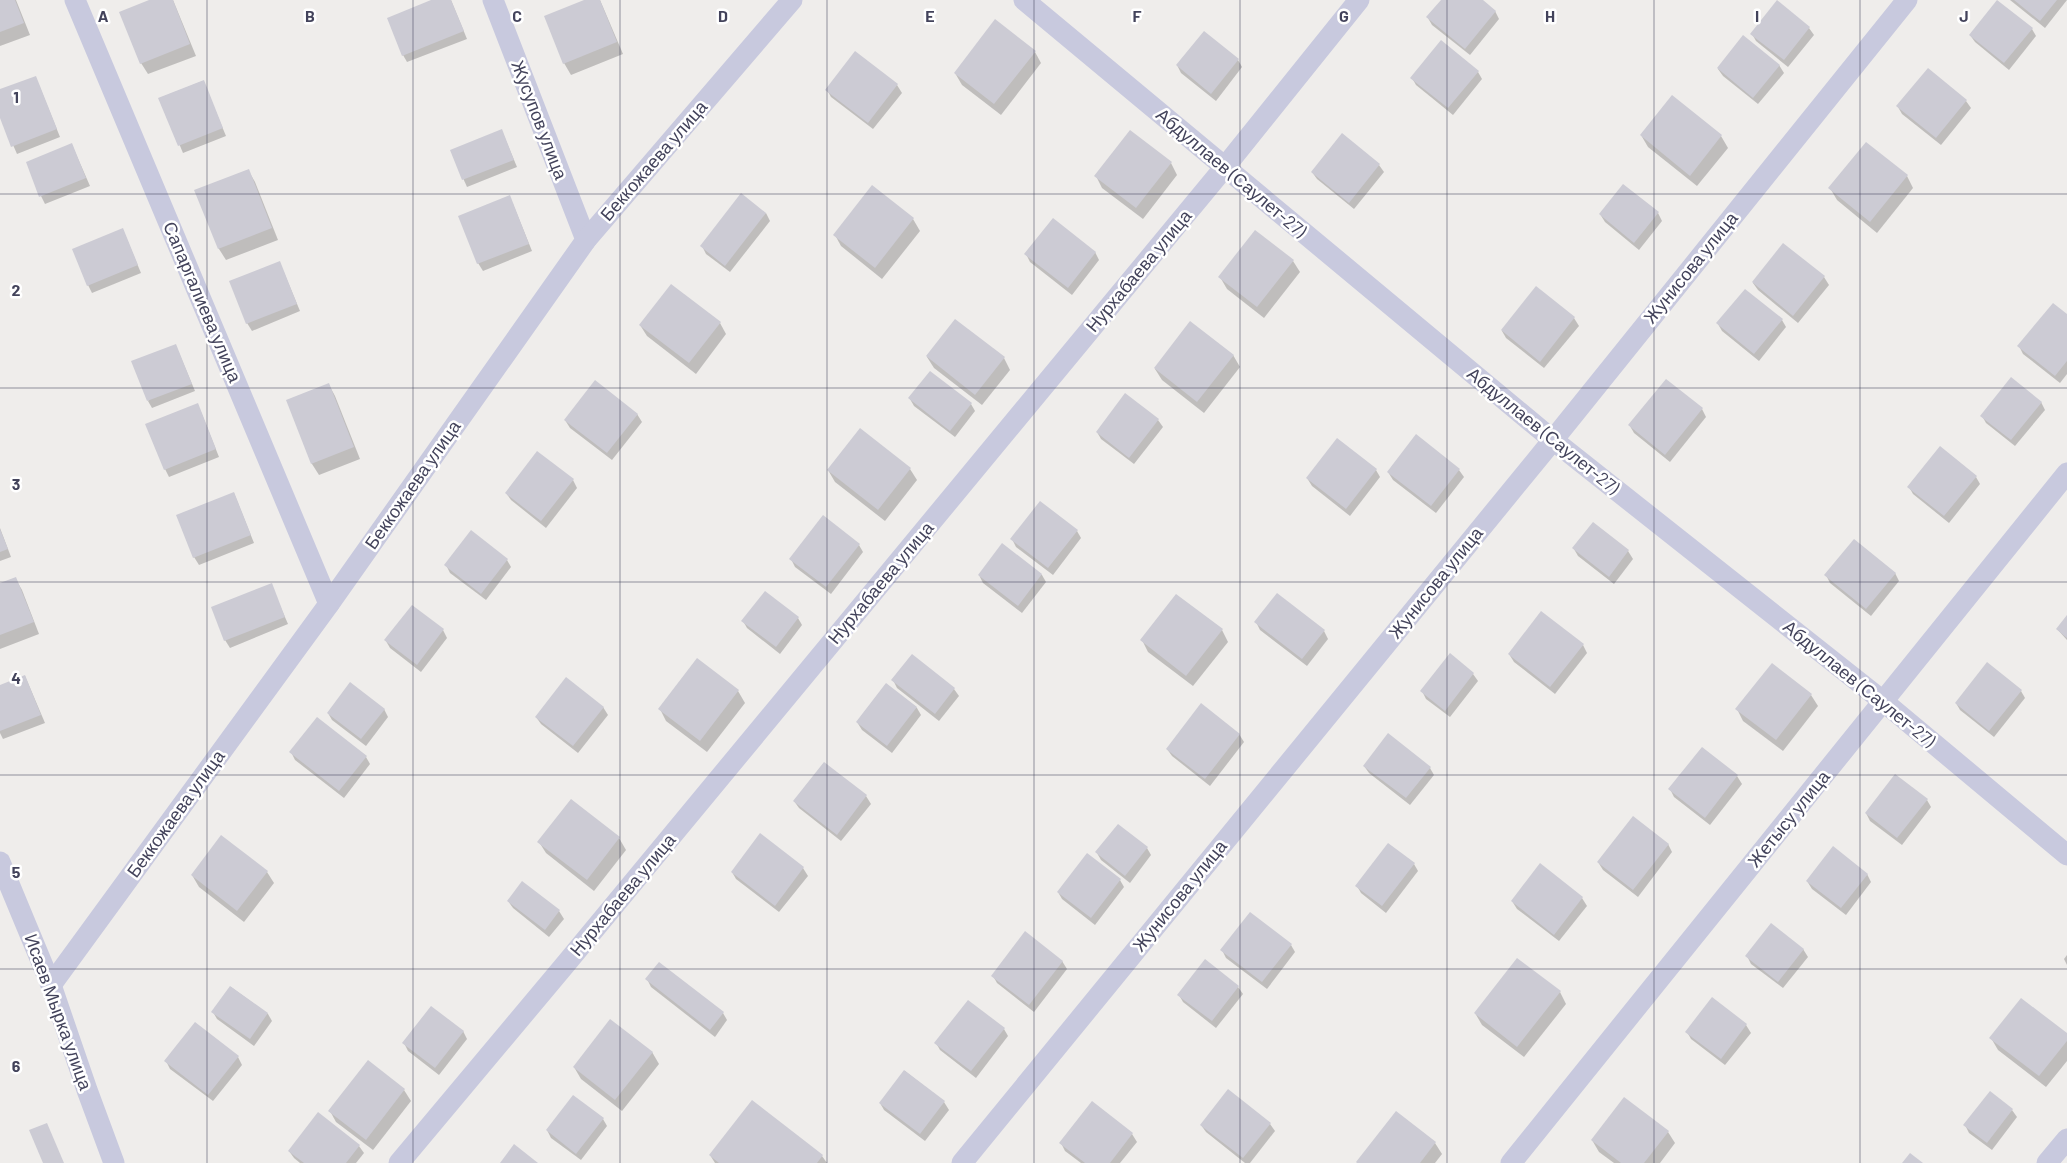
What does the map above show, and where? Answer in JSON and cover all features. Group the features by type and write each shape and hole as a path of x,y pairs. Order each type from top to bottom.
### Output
{"street":[{"name":"Сапаргалиева улица","path":"75,0 329,604"},
{"name":"Жусупов улица","path":"493,0 586,240"},
{"name":"Беккожаева улица","path":"51,985 329,604 586,240 792,0"},
{"name":"Абдуллаев (Саулет-27)","path":"1024,0 1553,440 1884,702 2067,855"},
{"name":"Нурхабаева улица","path":"399,1163 1224,168 1359,0"},
{"name":"Жунисова улица","path":"962,1163 1553,440 1907,0"},
{"name":"Жетысу улица","path":"1510,1163 2067,473"},
{"name":"Исаев Мырка улица","path":"0,862 51,985 114,1163"},
{"path":"2048,1163 2067,1139"}],"building":[{"path":"0,0 15,0 24,23 0,32"},
{"path":"149,0 173,0 190,44 140,64 119,12"},
{"path":"431,0 451,0 464,31 402,56 387,18"},
{"path":"584,0 600,0 617,42 563,64 544,16"},
{"path":"1441,0 1483,0 1496,11 1465,49 1426,17"},
{"path":"1777,0 1810,27 1784,60 1750,34"},
{"path":"1997,0 2033,28 2004,63 1969,35"},
{"path":"2014,0 2057,0 2040,21"},
{"path":"995,19 1036,51 994,104 954,73"},
{"path":"1204,31 1239,59 1211,94 1176,65"},
{"path":"1743,35 1780,65 1753,98 1717,68"},
{"path":"1441,40 1479,71 1448,108 1410,78"},
{"path":"855,51 898,84 868,123 825,90"},
{"path":"1928,68 1967,100 1936,138 1896,106"},
{"path":"36,76 57,129 11,147 0,118 0,89"},
{"path":"204,80 223,128 178,146 158,98"},
{"path":"1672,95 1722,135 1690,176 1640,135"},
{"path":"502,129 514,160 462,180 450,150"},
{"path":"1130,130 1172,162 1136,208 1094,176"},
{"path":"1342,133 1380,164 1349,203 1311,172"},
{"path":"1866,142 1908,175 1870,222 1828,188"},
{"path":"72,143 86,178 39,197 26,162"},
{"path":"249,169 272,228 218,249 194,190"},
{"path":"1623,184 1659,212 1634,243 1599,214"},
{"path":"872,185 914,218 875,268 833,235"},
{"path":"741,193 766,213 725,266 700,246"},
{"path":"510,195 529,244 477,264 458,216"},
{"path":"1053,218 1096,252 1068,288 1024,254"},
{"path":"123,228 138,265 87,286 72,249"},
{"path":"1255,230 1294,260 1257,307 1218,277"},
{"path":"1783,243 1825,276 1793,316 1752,282"},
{"path":"280,261 297,304 246,324 229,281"},
{"path":"671,284 721,322 689,363 639,325"},
{"path":"1536,286 1575,317 1540,362 1501,330"},
{"path":"1745,289 1783,319 1754,354 1716,323"},
{"path":"2053,303 2067,314 2067,361 2055,376 2017,346"},
{"path":"955,319 1005,357 975,395 926,356"},
{"path":"1190,321 1234,355 1197,402 1154,368"},
{"path":"176,344 192,384 147,401 131,361"},
{"path":"930,371 972,403 950,431 908,398"},
{"path":"2011,377 2042,402 2011,440 1980,416"},
{"path":"1666,379 1703,408 1665,455 1628,425"},
{"path":"595,380 638,414 607,453 564,420"},
{"path":"329,383 354,447 311,464 286,400"},
{"path":"1125,393 1159,419 1129,458 1096,432"},
{"path":"198,403 216,449 164,470 145,424"},
{"path":"860,428 911,468 878,510 827,470"},
{"path":"1416,434 1460,469 1431,506 1387,472"},
{"path":"1337,438 1377,469 1346,509 1306,478"},
{"path":"1940,446 1977,476 1944,516 1907,487"},
{"path":"537,451 574,479 541,521 505,493"},
{"path":"234,492 251,535 193,558 176,515"},
{"path":"1040,501 1078,530 1048,568 1010,539"},
{"path":"823,515 860,544 826,587 789,559"},
{"path":"1593,522 1629,550 1609,577 1572,548"},
{"path":"0,529 8,549 0,552"},
{"path":"471,530 508,559 481,594 444,565"},
{"path":"1854,539 1896,573 1866,609 1824,575"},
{"path":"1002,543 1042,574 1018,606 978,575"},
{"path":"16,577 34,622 0,635 0,583"},
{"path":"272,583 285,617 224,641 211,607"},
{"path":"765,591 799,617 776,647 741,621"},
{"path":"1277,593 1325,630 1302,659 1254,622"},
{"path":"1176,594 1223,629 1186,676 1140,640"},
{"path":"412,605 444,629 417,665 384,640"},
{"path":"1541,611 1584,644 1550,687 1508,654"},
{"path":"2067,615 2067,638 2056,629"},
{"path":"1450,653 1474,673 1445,711 1420,691"},
{"path":"912,654 955,688 935,714 891,680"},
{"path":"697,658 739,690 700,741 658,709"},
{"path":"1987,662 2022,690 1989,731 1955,703"},
{"path":"1772,663 1812,694 1776,740 1735,709"},
{"path":"25,675 41,715 0,731 0,685"},
{"path":"566,677 604,707 573,746 535,717"},
{"path":"350,682 385,709 361,739 327,713"},
{"path":"886,683 917,707 887,746 856,722"},
{"path":"1201,703 1240,734 1205,779 1166,749"},
{"path":"317,717 367,756 339,791 289,752"},
{"path":"1388,733 1431,767 1406,798 1363,766"},
{"path":"1702,747 1738,775 1705,818 1668,789"},
{"path":"824,762 867,795 837,835 793,801"},
{"path":"1895,774 1928,799 1897,838 1865,813"},
{"path":"571,799 620,837 587,880 537,842"},
{"path":"1633,816 1669,844 1633,890 1597,862"},
{"path":"1118,824 1148,847 1125,876 1095,852"},
{"path":"760,833 804,867 775,906 731,872"},
{"path":"221,835 268,871 237,911 191,875"},
{"path":"1388,843 1415,863 1382,906 1355,886"},
{"path":"1833,846 1868,874 1841,908 1806,881"},
{"path":"1087,853 1121,879 1091,918 1057,892"},
{"path":"1540,863 1583,897 1554,935 1511,901"},
{"path":"522,881 560,910 545,930 507,901"},
{"path":"1250,912 1292,944 1262,982 1220,950"},
{"path":"1771,923 1804,949 1778,982 1745,956"},
{"path":"1025,931 1063,961 1029,1005 991,976"},
{"path":"1517,958 1561,991 1517,1047 1474,1013"},
{"path":"1205,959 1239,986 1212,1021 1177,995"},
{"path":"659,962 724,1012 710,1030 645,979"},
{"path":"230,986 268,1013 250,1039 211,1012"},
{"path":"1712,997 1747,1024 1721,1059 1685,1032"},
{"path":"2021,998 2067,1033 2067,1041 2039,1076 1989,1038"},
{"path":"968,1000 1005,1028 971,1071 934,1043"},
{"path":"431,1006 464,1031 435,1068 402,1043"},
{"path":"610,1019 653,1052 615,1100 573,1067"},
{"path":"195,1022 239,1056 208,1095 164,1061"},
{"path":"368,1060 405,1089 366,1140 328,1111"},
{"path":"904,1070 945,1101 920,1134 879,1103"},
{"path":"1228,1089 1271,1123 1243,1158 1200,1125"},
{"path":"1990,1091 2013,1109 1987,1143 1963,1125"},
{"path":"573,1095 604,1118 576,1154 546,1130"},
{"path":"1624,1097 1669,1131 1644,1163 1621,1163 1591,1140"},
{"path":"752,1100 823,1155 817,1163 719,1163 709,1155"},
{"path":"1092,1101 1133,1133 1110,1163 1085,1163 1059,1143"},
{"path":"1396,1111 1436,1142 1420,1163 1357,1163 1356,1162"},
{"path":"318,1112 360,1145 346,1163 304,1163 288,1151"},
{"path":"47,1123 64,1163 43,1163 29,1130"},
{"path":"514,1144 538,1163 500,1163"},
{"path":"1910,1153 1923,1163 1902,1163"}]}
